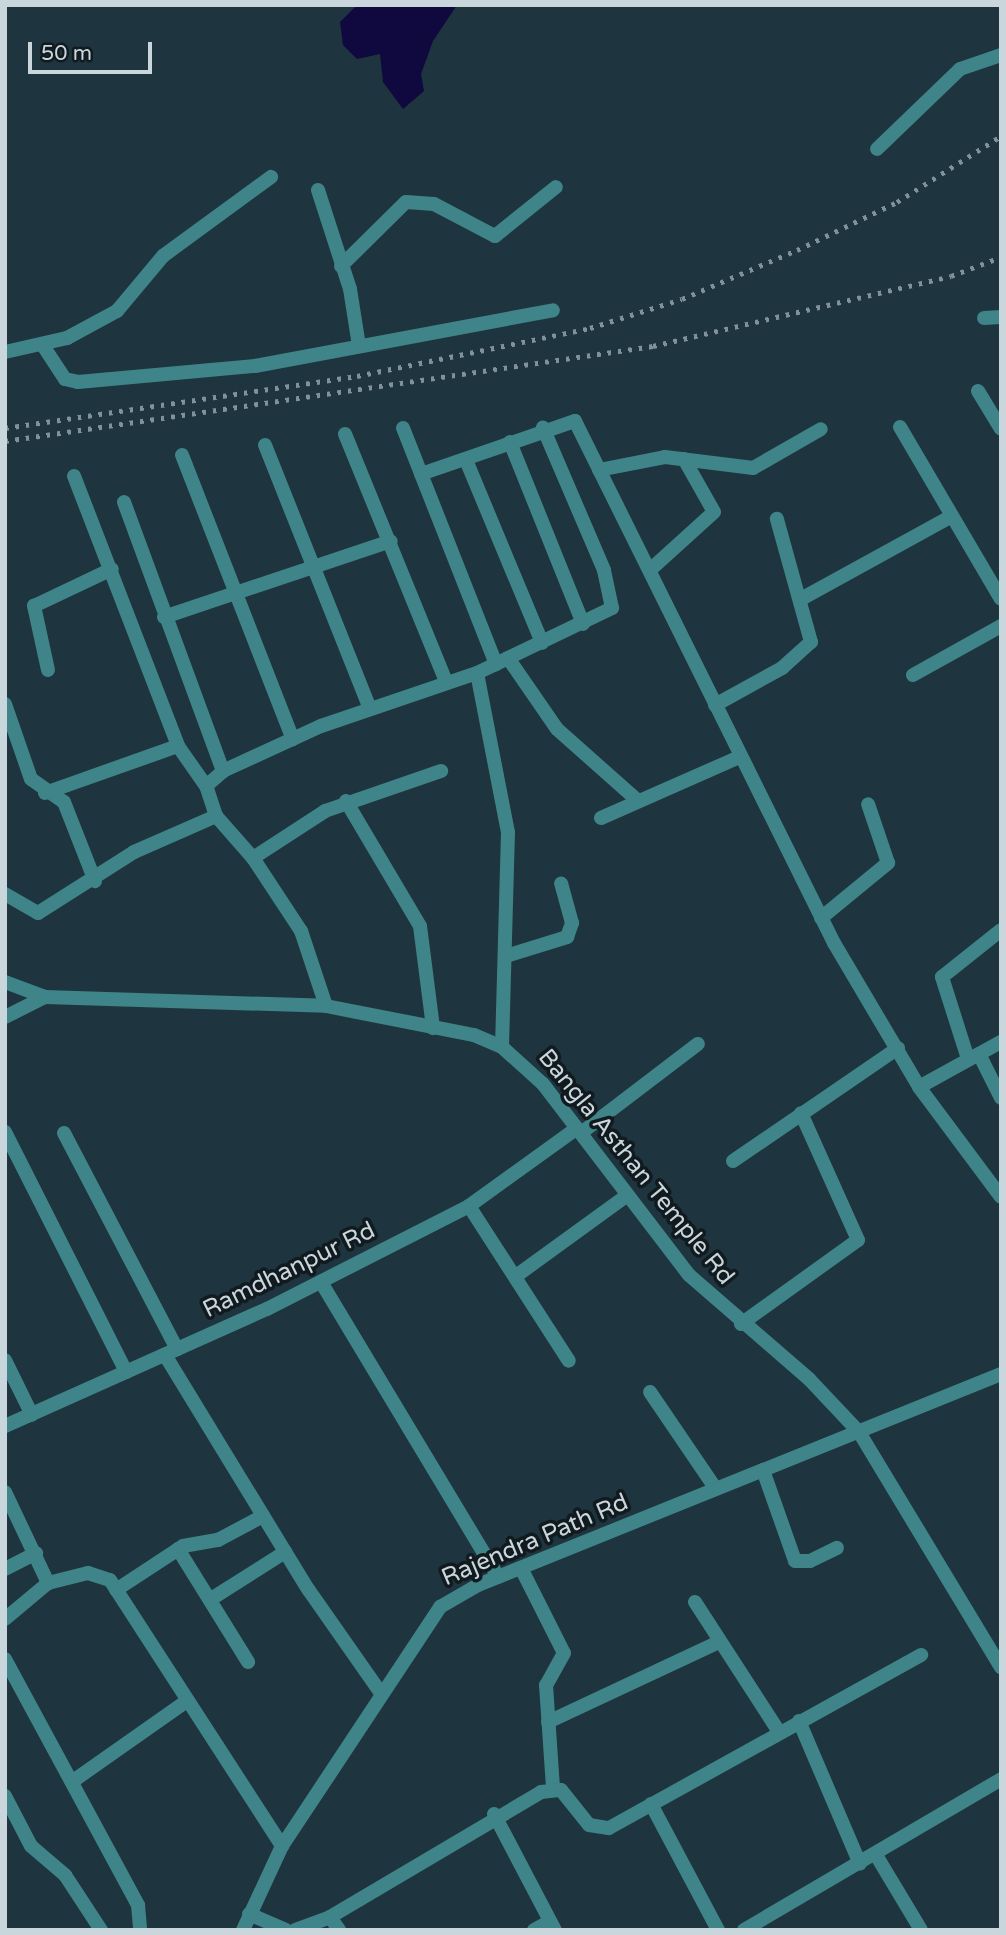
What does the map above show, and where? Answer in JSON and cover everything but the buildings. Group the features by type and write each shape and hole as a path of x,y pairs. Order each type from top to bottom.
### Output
{"street":[{"path":"877,149 960,69 1001,55"},
{"path":"5,352 42,344 117,311 163,256 271,177"},
{"path":"341,266 406,202 435,204 495,236 556,187"},
{"path":"318,190 341,266 359,346"},
{"path":"42,344 65,379 78,383 255,366 553,310"},
{"path":"984,318 1001,317"},
{"path":"978,391 1001,429"},
{"path":"421,474 466,460 543,428 575,421 821,918 919,1087 1001,1197"},
{"path":"900,427 1001,599"},
{"path":"403,428 502,661 558,729 638,800"},
{"path":"206,786 223,771 293,739 370,709 477,673 612,608 614,599 543,428"},
{"path":"599,470 644,458 684,459 753,468 821,429"},
{"path":"345,434 391,541 446,682"},
{"path":"510,442 583,624"},
{"path":"265,445 311,569 370,709"},
{"path":"182,455 293,739"},
{"path":"650,570 714,512 684,459"},
{"path":"466,460 542,643"},
{"path":"74,475 113,569 178,746 206,786 216,816 253,858 301,931 326,1006"},
{"path":"124,502 164,617 223,771"},
{"path":"801,599 952,516"},
{"path":"715,705 807,650 811,634 777,519"},
{"path":"164,617 235,596 391,541"},
{"path":"48,670 34,606 113,569"},
{"path":"913,675 1001,626"},
{"path":"477,673 508,832 509,955 502,1047"},
{"path":"5,704 31,779 44,793 64,802 95,881"},
{"path":"44,793 178,746"},
{"path":"601,818 739,757"},
{"path":"253,858 346,801 441,771"},
{"path":"346,801 420,926 433,1028"},
{"path":"821,918 888,863 868,804"},
{"path":"5,894 38,913 95,881 134,852 216,816"},
{"path":"509,955 567,937 572,923 561,883"},
{"path":"999,937 942,978 973,1057 1001,1098"},
{"name":"Bangla Asthan Temple Rd","path":"5,982 45,998 326,1006 433,1028 502,1047 579,1130 626,1196 689,1275 741,1324 809,1378 859,1432 1001,1667"},
{"path":"5,1017 45,998"},
{"path":"919,1087 1001,1042"},
{"name":"Ramdhanpur Rd","path":"5,1426 321,1282 469,1206 698,1044"},
{"path":"733,1161 898,1048"},
{"path":"741,1324 858,1240 801,1113"},
{"path":"5,1132 126,1372"},
{"path":"64,1133 171,1352 263,1516 380,1692"},
{"path":"516,1276 626,1196"},
{"path":"469,1206 569,1361"},
{"path":"321,1282 498,1577"},
{"path":"5,1360 32,1415"},
{"name":"Rajendra Path Rd","path":"243,1930 282,1846 380,1692 440,1606 520,1567 1001,1374"},
{"path":"650,1392 716,1489"},
{"path":"763,1471 795,1560 810,1561 837,1548"},
{"path":"5,1492 48,1583"},
{"path":"116,1590 178,1549 218,1540 263,1516"},
{"path":"178,1549 248,1662"},
{"path":"211,1599 285,1552"},
{"path":"5,1569 36,1553"},
{"path":"520,1567 564,1653 546,1685 554,1789 599,1829 651,1804 921,1655"},
{"path":"5,1619 48,1583 88,1573 102,1574 116,1590 184,1703 282,1846"},
{"path":"695,1602 779,1732"},
{"path":"548,1722 719,1642"},
{"path":"5,1660 138,1905 140,1930"},
{"path":"73,1781 184,1703"},
{"path":"799,1721 860,1864"},
{"path":"744,1930 876,1855 1001,1779"},
{"path":"295,1930 330,1917 494,1814 554,1789"},
{"path":"5,1796 30,1846 65,1875 101,1930"},
{"path":"651,1804 718,1930"},
{"path":"494,1814 552,1925 534,1930"},
{"path":"876,1855 921,1930"},
{"path":"249,1914 286,1930"},
{"path":"330,1917 339,1930"}],"shaded area":[{"path":"357,5 457,5 433,41 421,74 424,91 403,109 383,82 380,54 357,59 343,45 340,22"}],"railway":[{"path":"5,428 357,376 590,328 682,299 797,250 897,202 1001,136"},
{"path":"5,441 653,346 951,276 1001,257"}]}
